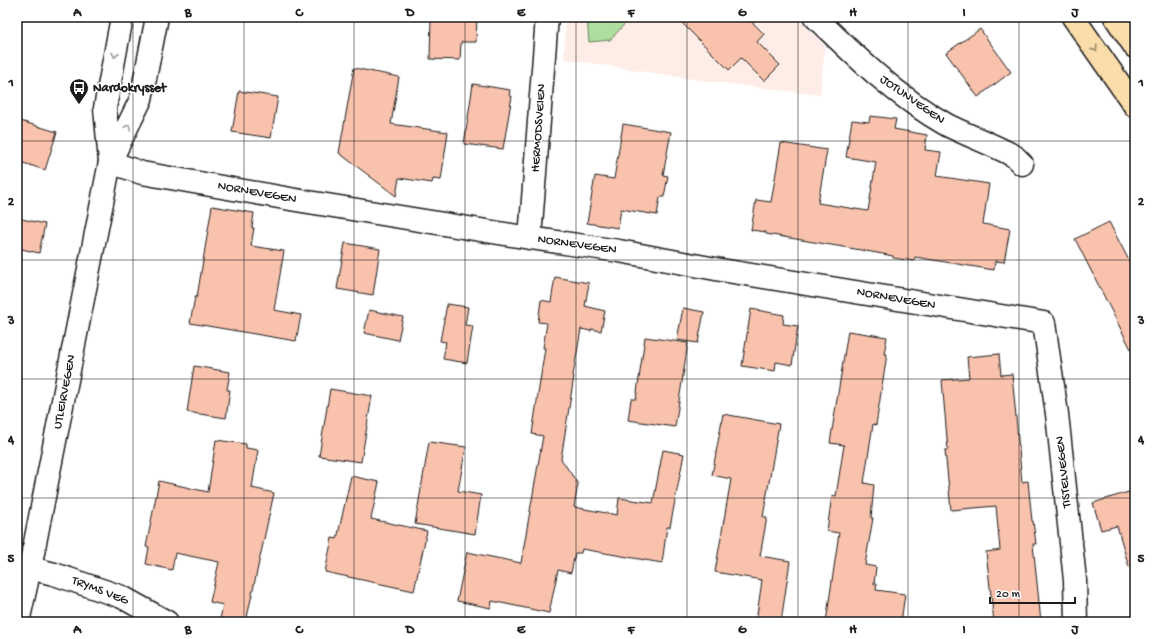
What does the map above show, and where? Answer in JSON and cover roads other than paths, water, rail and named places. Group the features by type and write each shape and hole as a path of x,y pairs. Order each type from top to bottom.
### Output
{"highway":[{"path":"1073,17 1135,106"},
{"path":"1115,17 1135,47"}],"street":[{"name":"UTLEIRVEGEN","path":"18,622 110,162 106,108 122,17"},
{"name":"UTLEIRVEGEN","path":"110,162 141,100 157,17"},
{"name":"HERMODSVEIEN","path":"530,238 547,17"},
{"name":"JOTUNVEGEN","path":"815,17 863,64 912,103 948,125 1014,156 1022,164"},
{"name":"NORNEVEGEN","path":"110,162 142,173 530,238 619,251 721,270 1044,323"},
{"name":"TISTELVEGEN","path":"1044,323 1057,414 1073,557 1076,622"},
{"name":"TRYMS VEG","path":"30,568 54,574 122,597 167,622"}],"place":[{"name":"Nardokrysset","path":"79,105"}]}
